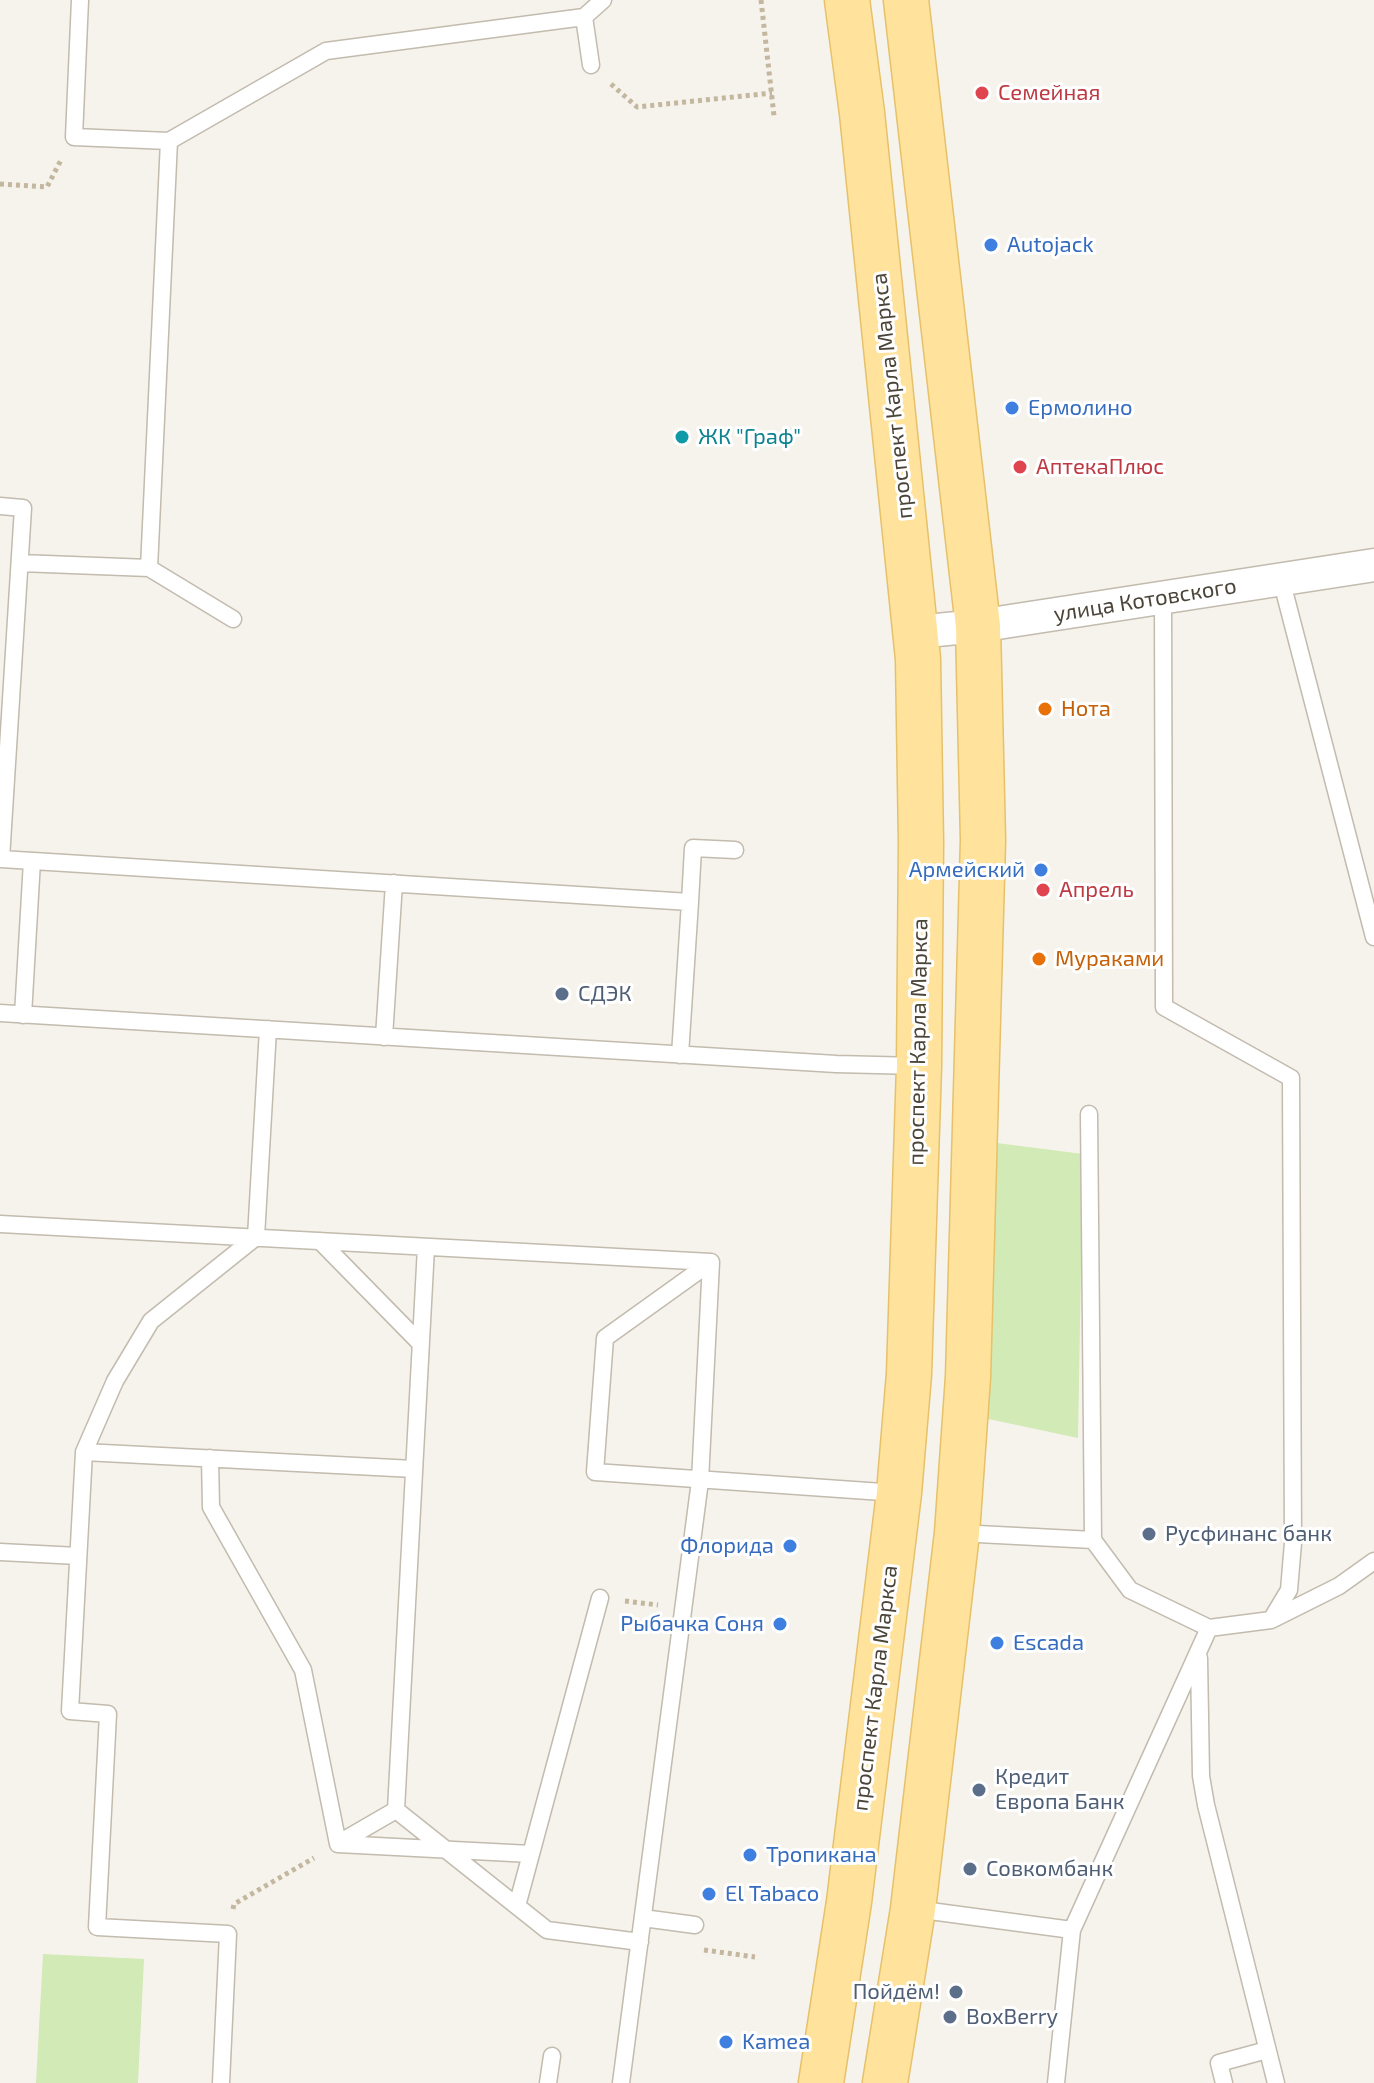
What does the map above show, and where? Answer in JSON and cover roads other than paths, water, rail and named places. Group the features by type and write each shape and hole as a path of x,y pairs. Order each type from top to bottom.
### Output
{"main road":[{"name":"проспект Карла Маркса","path":"821,2083 849,1902 899,1493 909,1374 919,1066 921,843 916,632 862,113 847,0"},
{"path":"885,2083 913,1909 957,1533 968,1377 983,840 978,626 906,0"}],"street":[{"name":"улица Котовского","path":"916,632 978,626 1374,565"}],"lane":[{"path":"80,0 74,137 169,141 326,51 584,17 603,0"},
{"path":"584,17 591,65"},
{"path":"149,568 169,141"},
{"path":"0,506 23,508 1,859 690,902"},
{"path":"20,563 149,568 233,619"},
{"path":"1281,579 1374,937"},
{"path":"1163,597 1164,1007 1291,1078 1293,1543 1289,1590 1271,1620"},
{"path":"680,1055 693,848 735,850"},
{"path":"23,1015 32,861"},
{"path":"384,1037 394,883"},
{"path":"0,1013 836,1064 919,1066"},
{"path":"221,2083 228,1934 97,1927 108,1714 70,1711 84,1452 115,1381 151,1321 256,1237 268,1029"},
{"path":"1089,1114 1093,1540 1130,1590 1209,1628 1271,1620 1339,1586 1374,1561"},
{"path":"0,1224 711,1262"},
{"path":"320,1241 421,1344"},
{"path":"396,1810 426,1247"},
{"path":"711,1262 605,1338 595,1472 899,1493"},
{"path":"621,2083 700,1481 711,1262"},
{"path":"84,1452 414,1469"},
{"path":"210,1458 211,1507 303,1670 338,1844"},
{"path":"957,1533 1093,1540"},
{"path":"0,1552 78,1556"},
{"path":"517,1906 600,1598"},
{"path":"1056,2083 1072,1930 1209,1628"},
{"path":"1199,1651 1201,1776 1206,1805 1276,2083"},
{"path":"338,1844 396,1810"},
{"path":"396,1810 547,1930 640,1942"},
{"path":"338,1844 531,1854"},
{"path":"913,1909 1072,1930"},
{"path":"643,1918 695,1925"},
{"path":"1224,2083 1219,2063 1267,2050"},
{"path":"548,2083 552,2056"}],"place":[{"name":"Семейная","path":"982,93"},
{"name":"Autojack","path":"991,245"},
{"name":"Ермолино","path":"1012,408"},
{"name":"ЖК \"Граф\"","path":"682,437"},
{"name":"АптекаПлюс","path":"1020,467"},
{"name":"Нота","path":"1045,709"},
{"name":"Армейский","path":"1041,870"},
{"name":"Апрель","path":"1043,890"},
{"name":"Мураками","path":"1039,959"},
{"name":"СДЭК","path":"562,994"},
{"name":"Русфинанс банк","path":"1149,1534"},
{"name":"Флорида","path":"790,1546"},
{"name":"Рыбачка Соня","path":"780,1624"},
{"name":"Escada","path":"997,1643"},
{"name":"Кредит Европа Банк","path":"979,1790"},
{"name":"Тропикана","path":"750,1855"},
{"name":"Совкомбанк","path":"970,1869"},
{"name":"El Tabaco","path":"709,1894"},
{"name":"Пойдём!","path":"956,1992"},
{"name":"BoxBerry","path":"950,2017"},
{"name":"Kamea","path":"726,2042"}]}
